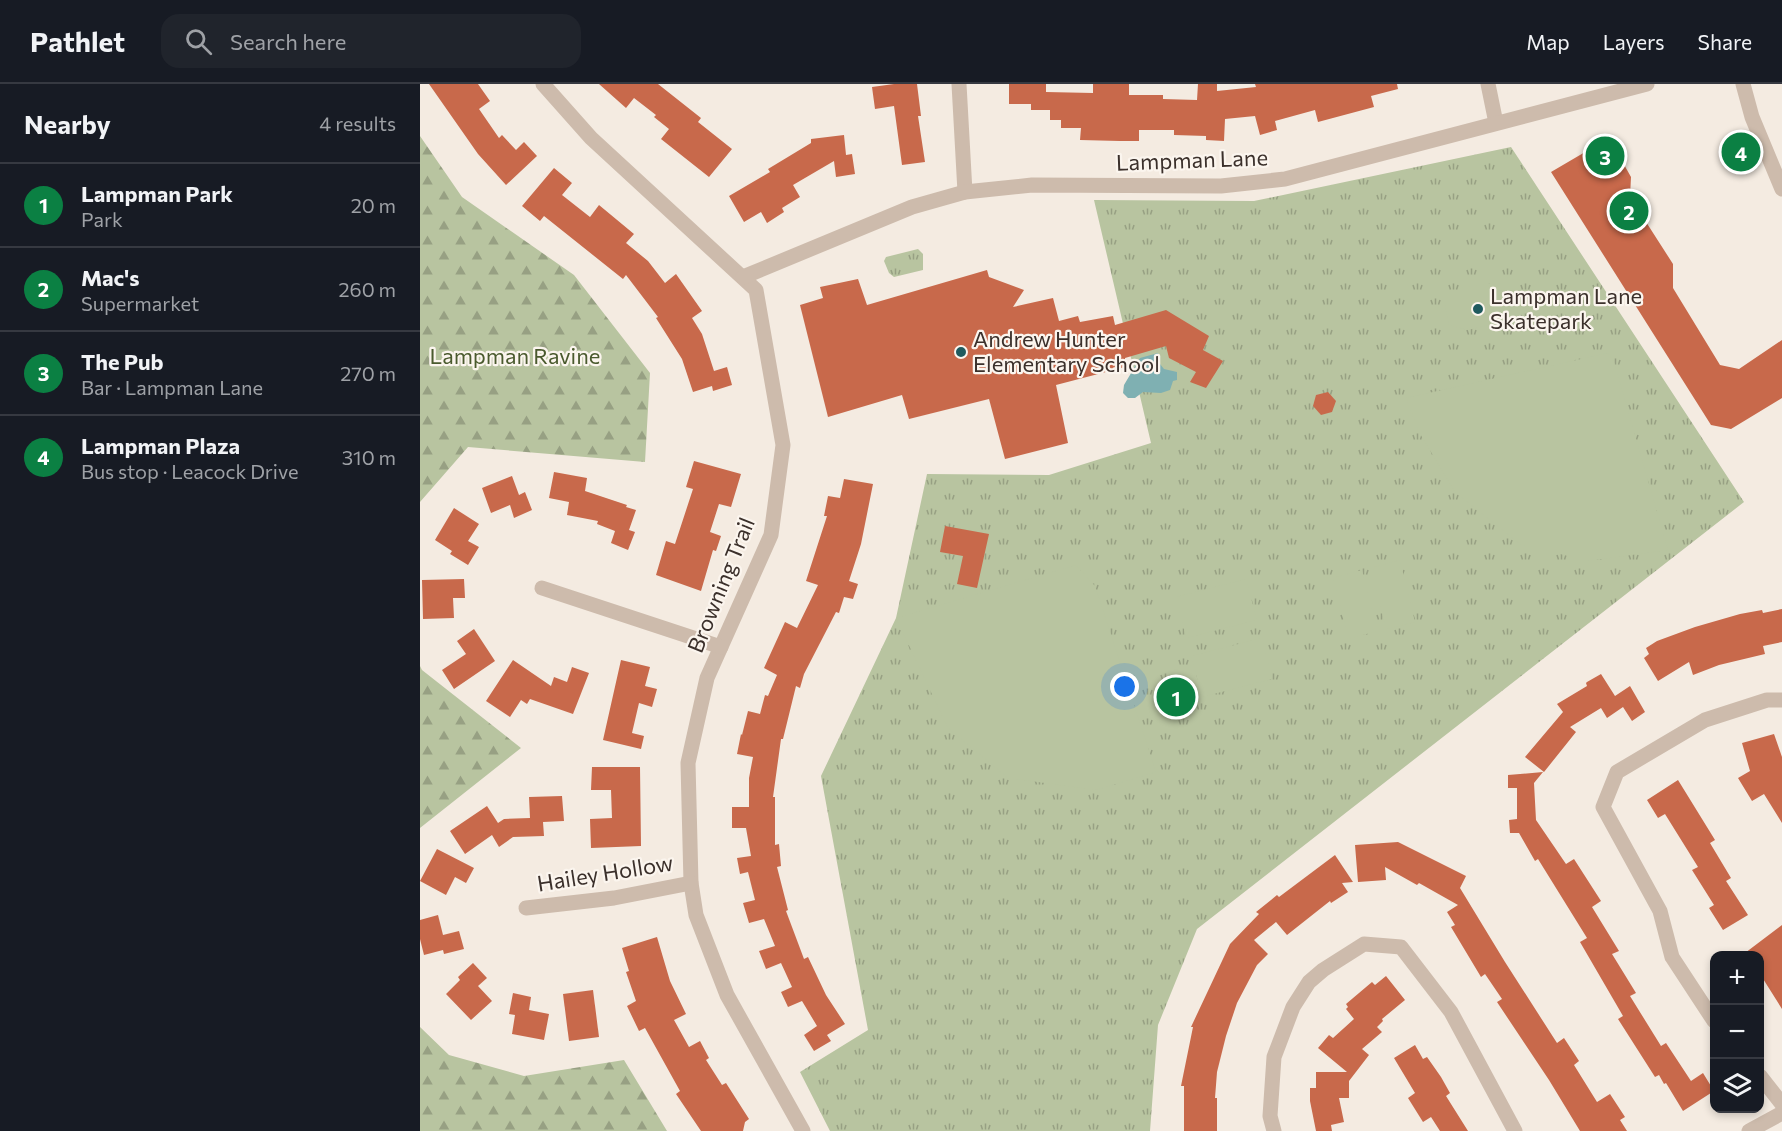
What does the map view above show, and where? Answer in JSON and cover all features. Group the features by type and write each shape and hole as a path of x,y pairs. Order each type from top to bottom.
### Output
{"street":[{"name":"Browning Trail","path":"543,84 591,138 756,290 783,445 771,535 708,678 688,763 691,883 696,915 727,995 803,1131"},
{"path":"959,84 965,192"},
{"path":"1488,84 1496,123"},
{"name":"Lampman Lane","path":"743,277 912,207 965,192 1032,186 1221,186 1285,179 1647,84"},
{"path":"1743,84 1752,117 1782,189"},
{"path":"542,588 721,646"},
{"path":"1710,1015 1672,957 1660,911 1603,807 1617,772 1705,720 1767,700 1782,700"},
{"name":"Hailey Hollow","path":"526,908 614,898 691,883"},
{"path":"1274,1131 1270,1116 1274,1057 1293,1007 1309,982 1323,970 1364,944 1401,947 1450,1012 1515,1131"},
{"path":"1764,1081 1782,1104"},
{"path":"1749,1131 1782,1113"}],"green space":[{"name":"Lampman Ravine","path":"420,136 462,197 574,275 650,373 645,462 468,447 420,502"},
{"path":"1511,147 1744,502 1197,929 1158,1025 1150,1131 830,1131 800,1072 868,1030 821,776 896,618 927,474 1049,475 1151,443 1094,200 1254,201"},
{"path":"918,249 923,254 923,270 894,277 889,273 884,261 886,257"},
{"name":"Lampman Lane Skatepark","path":"1491,283 1509,293 1511,312 1501,322 1468,330 1449,325 1445,306 1463,287"},
{"path":"1608,353 1614,362 1668,550 1588,561 1520,544 1455,492 1419,432 1406,398"},
{"path":"1400,560 1415,622 1386,629 1371,568"},
{"path":"1076,565 1095,586 1156,772 1096,790 1008,778 948,728 896,618"},
{"path":"1362,570 1377,631 1349,639 1333,578"},
{"path":"1246,579 1257,620 1186,638 1176,597"},
{"path":"1262,638 1272,679 1202,697 1191,656"},
{"path":"420,666 422,670 521,748 420,828"},
{"path":"420,1027 449,1055 524,1076 624,1060 667,1131 420,1131"}],"water":[{"path":"1158,353 1160,364 1164,369 1177,372 1177,380 1173,381 1170,390 1161,393 1143,392 1135,398 1128,398 1123,393 1124,385 1140,358"}],"building":[{"path":"429,84 478,84 490,101 479,109 499,138 502,135 516,150 524,142 537,156 506,185 478,154"},
{"path":"599,84 658,84 701,118 698,122 732,149 709,177 661,139 669,129 654,117 656,115 634,98 626,108"},
{"path":"917,84 921,116 918,116 925,162 902,165 894,106 875,109 872,87"},
{"path":"1009,84 1046,84 1046,92 1093,93 1093,84 1129,84 1129,95 1163,95 1163,99 1197,100 1198,84 1217,84 1217,91 1256,87 1255,84 1397,84 1398,89 1371,96 1374,107 1318,122 1315,110 1275,121 1277,130 1260,135 1255,116 1225,119 1224,141 1206,140 1206,136 1174,135 1174,130 1139,130 1139,141 1120,141 1080,140 1081,128 1061,128 1061,120 1050,120 1050,110 1031,110 1031,104 1009,104"},
{"path":"844,135 846,155 852,154 855,174 836,177 834,161 793,185 800,197 782,208 784,212 767,223 761,212 744,222 729,196 770,172 768,169 811,143 811,139"},
{"path":"1609,138 1631,177 1630,197 1673,264 1673,288 1720,365 1739,369 1782,340 1782,398 1731,429 1711,425 1551,172"},
{"path":"554,168 572,183 562,195 590,217 599,205 634,234 626,243 648,261 665,283 676,274 702,311 692,318 702,334 714,371 727,367 732,385 713,391 712,386 693,392 682,359 656,318 658,317 626,275 623,279 544,216 540,221 522,206"},
{"path":"987,270 989,277 1024,290 1013,307 1053,298 1059,321 1078,316 1080,322 1113,316 1115,325 1166,310 1209,336 1203,350 1223,361 1206,388 1190,382 1196,372 1169,358 1166,346 1125,358 1125,367 1056,385 1068,443 1005,459 989,399 909,419 902,395 828,417 800,305 823,298 820,287 858,279 867,305"},
{"path":"1328,392 1336,401 1332,412 1321,415 1313,406 1316,395"},
{"path":"694,461 741,474 731,507 719,504 710,532 721,536 716,551 713,550 701,591 656,575 666,541 675,544 693,489 686,487"},
{"path":"554,472 587,478 585,491 636,510 629,530 635,532 628,550 611,543 615,531 597,524 598,521 567,515 569,502 549,498"},
{"path":"512,476 519,495 525,492 532,510 514,518 510,505 491,513 482,488"},
{"path":"844,479 873,484 861,544 849,581 858,584 853,599 844,597 839,613 836,612 804,674 800,688 796,686 783,739 781,739 773,797 775,797 775,845 779,844 781,866 777,867 788,910 786,911 804,959 808,957 826,995 845,1024 827,1035 831,1041 814,1051 804,1035 817,1026 802,1001 788,1007 781,992 792,987 781,963 766,969 759,951 775,946 764,919 749,923 743,903 755,900 748,872 740,874 737,858 751,856 746,828 732,828 732,807 749,807 749,778 753,757 737,754 741,734 748,711 760,714 765,695 768,696 777,675 764,668 785,622 797,628 818,585 806,581 827,516 824,516 828,496 840,498"},
{"path":"454,508 479,524 468,541 479,547 468,565 450,554 452,551 435,540"},
{"path":"945,526 989,534 977,588 957,584 963,556 940,552"},
{"path":"464,579 465,598 453,598 454,618 423,619 422,580"},
{"path":"1782,609 1782,642 1763,646 1765,654 1719,665 1693,675 1689,662 1658,681 1644,658 1649,654 1646,648 1657,641 1695,627 1740,614"},
{"path":"474,629 495,661 454,689 442,670 466,654 457,641"},
{"path":"513,660 551,686 554,677 567,682 572,667 589,673 573,714 530,699 527,704 521,700 510,717 486,701"},
{"path":"621,660 650,667 645,686 657,689 652,707 639,703 632,733 644,736 641,749 603,740"},
{"path":"1601,674 1615,696 1630,686 1645,712 1632,721 1623,707 1607,718 1601,708 1570,727 1576,732 1544,772 1525,757 1563,712 1557,704 1587,686 1587,682"},
{"path":"1774,734 1782,757 1782,823 1764,794 1752,801 1738,778 1750,771 1742,743"},
{"path":"592,767 640,767 641,846 591,848 590,819 612,818 611,790 591,790"},
{"path":"1543,772 1534,783 1536,820 1566,864 1574,859 1601,901 1592,907 1619,951 1612,954 1636,993 1630,996 1661,1046 1666,1043 1691,1081 1703,1073 1710,1084 1710,1094 1683,1111 1666,1083 1664,1084 1659,1075 1655,1077 1618,1019 1623,1016 1580,942 1587,938 1538,859 1535,861 1519,833 1510,833 1509,820 1517,819 1517,788 1508,788 1508,775"},
{"path":"1678,780 1715,840 1710,843 1731,878 1726,881 1748,915 1723,930 1709,908 1714,905 1692,870 1698,867 1665,814 1658,818 1647,800"},
{"path":"562,796 564,821 543,822 544,836 513,837 499,847 492,835 465,854 450,831 487,806 498,823 504,819 530,818 529,797"},
{"path":"1398,842 1466,876 1460,888 1505,962 1557,1043 1564,1038 1579,1061 1574,1065 1597,1102 1610,1094 1625,1117 1620,1120 1627,1131 1580,1131 1497,1002 1502,999 1485,974 1481,977 1451,927 1455,925 1447,912 1458,905 1385,867 1386,880 1358,882 1355,845"},
{"path":"437,849 474,868 466,883 455,877 446,895 420,881"},
{"path":"1335,855 1353,882 1342,883 1348,892 1331,903 1330,901 1287,935 1276,922 1254,940 1268,954 1257,965 1237,1003 1226,1036 1217,1072 1215,1098 1217,1098 1217,1131 1184,1131 1184,1086 1181,1086 1193,1027 1191,1027 1230,944 1259,914 1256,912"},
{"path":"438,915 443,935 459,931 464,949 444,954 443,950 424,955 420,939 420,920"},
{"path":"1782,925 1782,1009 1764,980 1764,951 1748,951"},
{"path":"657,937 670,981 686,1014 674,1020 689,1047 700,1041 709,1058 706,1060 722,1085 726,1083 749,1119 745,1122 743,1131 701,1131 676,1094 680,1091 645,1028 639,1031 627,1006 636,1001 626,972 629,971 622,948"},
{"path":"473,963 487,978 478,986 492,1001 471,1020 446,994 460,980 458,977"},
{"path":"1386,976 1405,1000 1382,1019 1383,1021 1377,1027 1382,1032 1362,1049 1369,1055 1349,1081 1349,1098 1339,1098 1344,1122 1331,1125 1332,1131 1316,1131 1310,1088 1316,1088 1316,1072 1347,1072 1318,1048 1329,1035 1333,1038 1354,1019 1346,1009 1348,1007 1346,1004 1372,982 1375,985"},
{"path":"593,990 599,1037 569,1041 563,994"},
{"path":"513,993 531,997 529,1010 549,1014 544,1040 512,1034 515,1015 509,1014"},
{"path":"1415,1045 1423,1059 1427,1057 1441,1077 1450,1093 1446,1096 1468,1131 1440,1131 1431,1117 1423,1122 1408,1098 1415,1093 1394,1058"}],"place":[{"name":"Lampman Plaza","path":"1741,152"},
{"name":"The Pub","path":"1605,156"},
{"name":"Mac's","path":"1629,211"},
{"name":"Lampman Lane Skatepark","path":"1478,309"},
{"name":"Andrew Hunter Elementary School","path":"961,352"},
{"name":"Lampman Park","path":"1176,697"}]}
